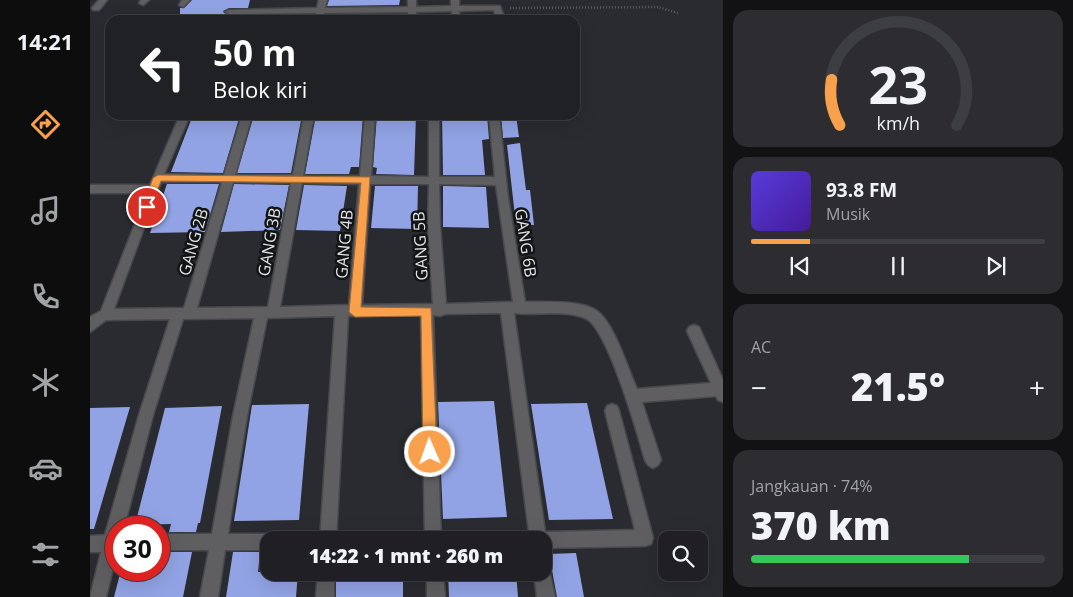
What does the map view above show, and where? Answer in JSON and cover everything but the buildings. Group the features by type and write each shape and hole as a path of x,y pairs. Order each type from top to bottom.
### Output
{"street":[{"path":"96,8 103,0"},
{"path":"228,15 235,0"},
{"path":"274,15 279,0"},
{"path":"319,15 323,0"},
{"path":"236,15 274,10 319,10 368,4 455,4 497,8 499,15"},
{"path":"106,315 156,183 183,120"},
{"name":"GANG 2B","path":"120,516 146,415 184,314 246,120"},
{"name":"GANG 3B","path":"209,597 240,416 267,312 297,179 308,120"},
{"name":"GANG 4B","path":"329,531 348,312 366,179 370,120"},
{"name":"GANG 5B","path":"433,531 434,120"},
{"name":"GANG 6B","path":"495,120 537,531"},
{"path":"90,189 228,179 501,181"},
{"path":"90,326 97,318 106,315 434,311 560,307 591,314 602,324 633,396 653,460"},
{"path":"633,396 722,391 694,331"},
{"path":"552,540 644,538 612,411"},
{"path":"170,542 260,542"},
{"path":"90,544 105,543"},
{"name":"GANG 2B","path":"98,597 105,572"},
{"path":"325,597 326,581"},
{"path":"435,581 436,597"},
{"path":"543,581 546,597"}],"path":[{"path":"497,8 658,7 678,12"}],"route":[{"path":"147,207 158,178 366,179 355,312 427,311 430,452"}]}
